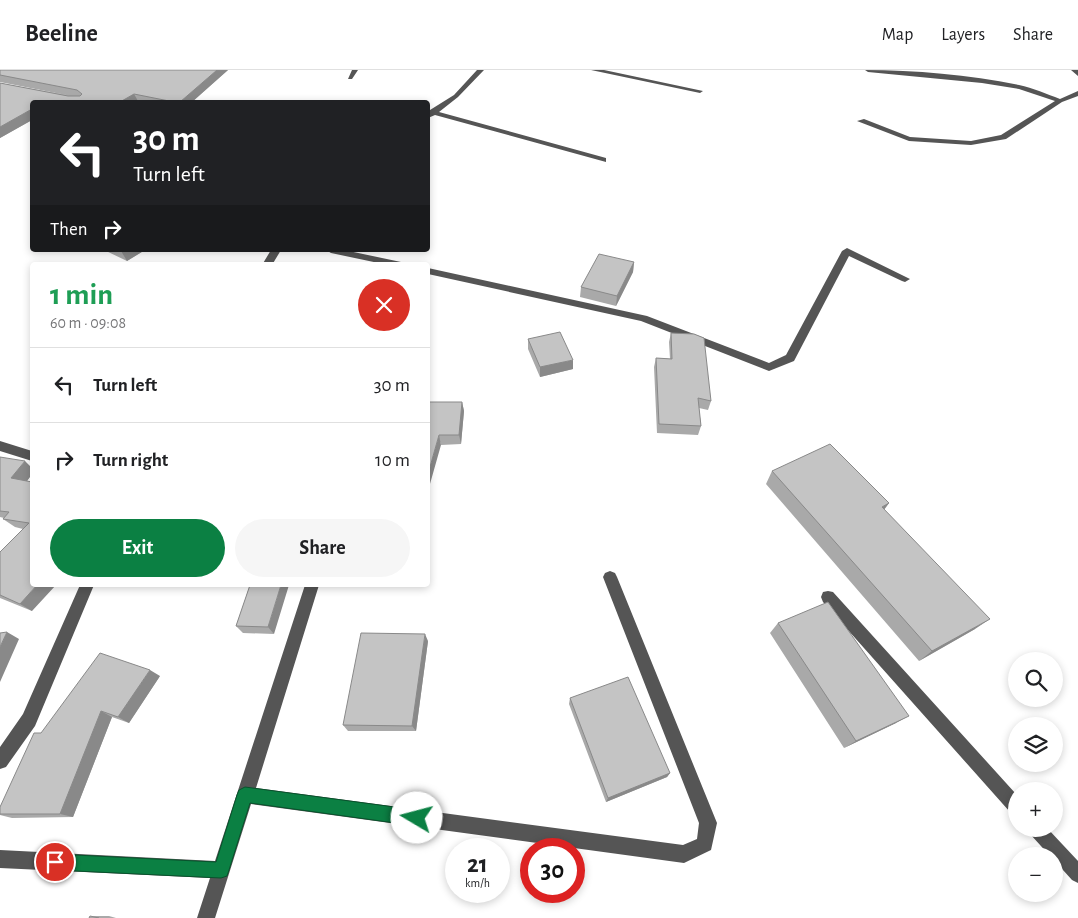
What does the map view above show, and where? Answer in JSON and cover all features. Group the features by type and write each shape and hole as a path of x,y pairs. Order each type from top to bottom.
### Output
{"street":[{"path":"350,78 355,70"},
{"path":"430,114 456,96 481,70"},
{"path":"594,70 610,71 700,90"},
{"path":"868,70 982,81 1020,87 1060,101"},
{"path":"1074,70 1078,74"},
{"path":"861,121 909,139 971,143 1003,137 1060,101 1078,93"},
{"path":"430,114 603,160"},
{"path":"430,271 644,318 769,367 790,358 846,251 905,279"},
{"path":"340,252 387,262"},
{"path":"0,446 30,455"},
{"path":"245,795 684,854 704,844 708,823 610,577"},
{"path":"0,761 29,720 86,587"},
{"path":"206,918 311,587"},
{"path":"828,597 1008,797"},
{"path":"1044,837 1078,874"},
{"path":"0,859 221,870"}],"building":[{"path":"0,70 217,70 182,100 164,100 134,94 124,100 30,100 30,110 0,127 0,83 68,96 80,96 82,94 77,90 0,75"},
{"path":"599,254 634,262 617,296 581,287"},
{"path":"560,332 573,360 540,367 528,339"},
{"path":"671,333 694,334 704,338 711,401 698,398 701,426 659,424 656,358 672,359"},
{"path":"430,402 462,402 459,435 439,435 430,467"},
{"path":"830,444 889,503 882,507 990,619 932,651 772,471"},
{"path":"0,457 25,461 11,478 30,482 30,587 35,587 20,604 0,595 0,552 29,523 3,519 9,512 0,511"},
{"path":"249,587 280,587 268,627 236,626"},
{"path":"828,602 909,716 856,741 778,623"},
{"path":"7,632 0,647 0,633"},
{"path":"361,633 425,634 412,726 343,725"},
{"path":"100,653 150,670 118,717 101,711 60,814 0,814 0,807 34,733 41,733"},
{"path":"628,677 670,773 608,798 570,698"}],"route":[{"path":"55,862 221,870 245,795 417,818"}]}
